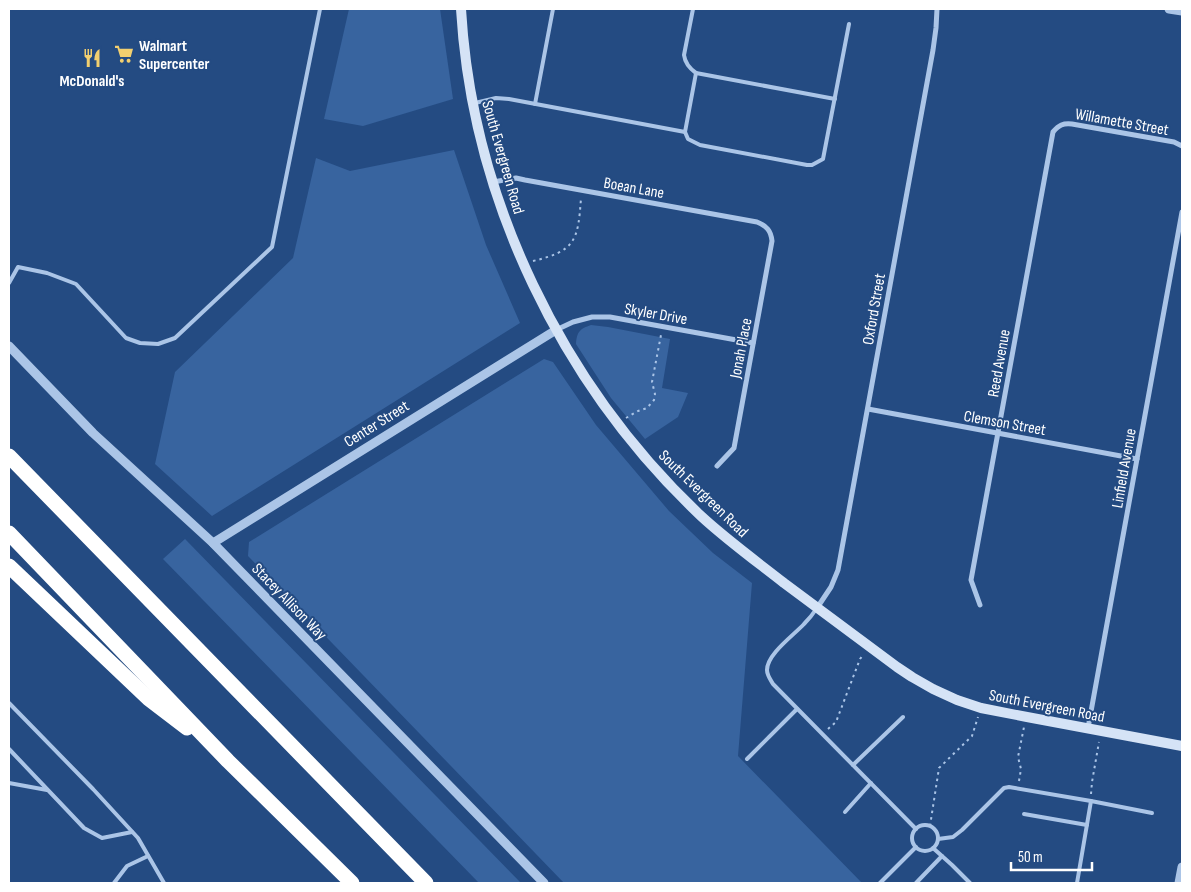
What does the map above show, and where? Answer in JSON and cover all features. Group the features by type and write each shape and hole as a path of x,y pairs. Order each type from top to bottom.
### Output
{"highway":[{"path":"9,456 426,883"},
{"path":"9,533 228,761 352,883"},
{"path":"9,566 150,699 228,761"}],"main road":[{"name":"South Evergreen Road","path":"460,9 463,44 473,104 492,182 523,264 556,330 603,404 629,439 665,480 734,546 869,646 933,690 981,708 1182,746"}],"street":[{"name":"Oxford Street","path":"817,608 831,587 838,570 934,50 937,9"},
{"path":"1170,9 1182,11"},
{"name":"Willamette Street","path":"1058,126 1072,124 1174,142 1182,146"},
{"name":"Reed Avenue","path":"980,605 971,580 1053,132 1058,126"},
{"name":"Boean Lane","path":"492,182 516,178 757,222 768,229"},
{"name":"Linfield Avenue","path":"1088,728 1182,212"},
{"name":"Jonah Place","path":"717,466 734,448 772,241 768,229"},
{"name":"Skyler Drive","path":"556,330 573,322 592,317 610,317 753,343"},
{"name":"Center Street","path":"213,543 556,330"},
{"name":"Stacey Allison Way","path":"9,346 93,433 213,543 544,883"},
{"name":"Clemson Street","path":"868,409 1137,459"},
{"path":"1179,883 1182,867"}],"lane":[{"path":"9,282 18,267 47,273 76,284 126,338 140,343 158,344 175,338 272,247 320,9"},
{"path":"535,104 553,9"},
{"path":"693,9 684,55 689,68 696,73 835,99"},
{"path":"696,73 685,132 688,139 700,145 812,165 823,159 849,24"},
{"path":"473,104 496,98 509,99 685,132"},
{"path":"817,608 806,622 773,655 766,668 768,676 773,684 916,829"},
{"path":"9,703 94,789 138,838 164,883"},
{"path":"747,759 797,708"},
{"path":"853,765 903,717"},
{"path":"9,749 84,828 102,838 132,832"},
{"path":"9,783 47,790"},
{"path":"845,812 871,783"},
{"path":"938,839 953,837 1004,788 1009,786 1152,813"},
{"path":"1077,883 1091,801"},
{"path":"1024,814 1087,825"},
{"path":"920,826 930,826 936,831 937,844 927,851 921,850 913,842 913,835 920,826"},
{"path":"880,883 916,847"},
{"path":"933,848 970,883"},
{"path":"114,883 127,866 148,856"},
{"path":"916,883 942,856"}],"path":[{"path":"523,264 562,252 570,244 576,234 579,223 582,190"},
{"path":"618,423 647,408 654,400 655,394 652,382 662,327"},
{"path":"822,734 836,722 860,659 869,646"},
{"path":"930,826 939,768 972,736 981,708"},
{"path":"1019,788 1021,769 1018,757 1027,717"},
{"path":"1091,801 1092,782 1101,731"}],"shaded area":[{"path":"349,9 440,9 453,99 363,126 324,119"},
{"path":"454,150 486,245 520,323 212,516 155,464 175,372 293,258 316,158 350,171"},
{"path":"591,325 670,339 662,388 688,393 678,417 645,439 611,398 576,344 580,331"},
{"path":"544,359 553,362 596,425 669,511 713,553 752,583 738,756 862,883 564,883 248,556 249,542"},
{"path":"185,539 521,883 479,883 163,559"}],"place":[{"name":"Walmart Supercenter","path":"124,54"},
{"name":"McDonald's","path":"92,58"}]}
